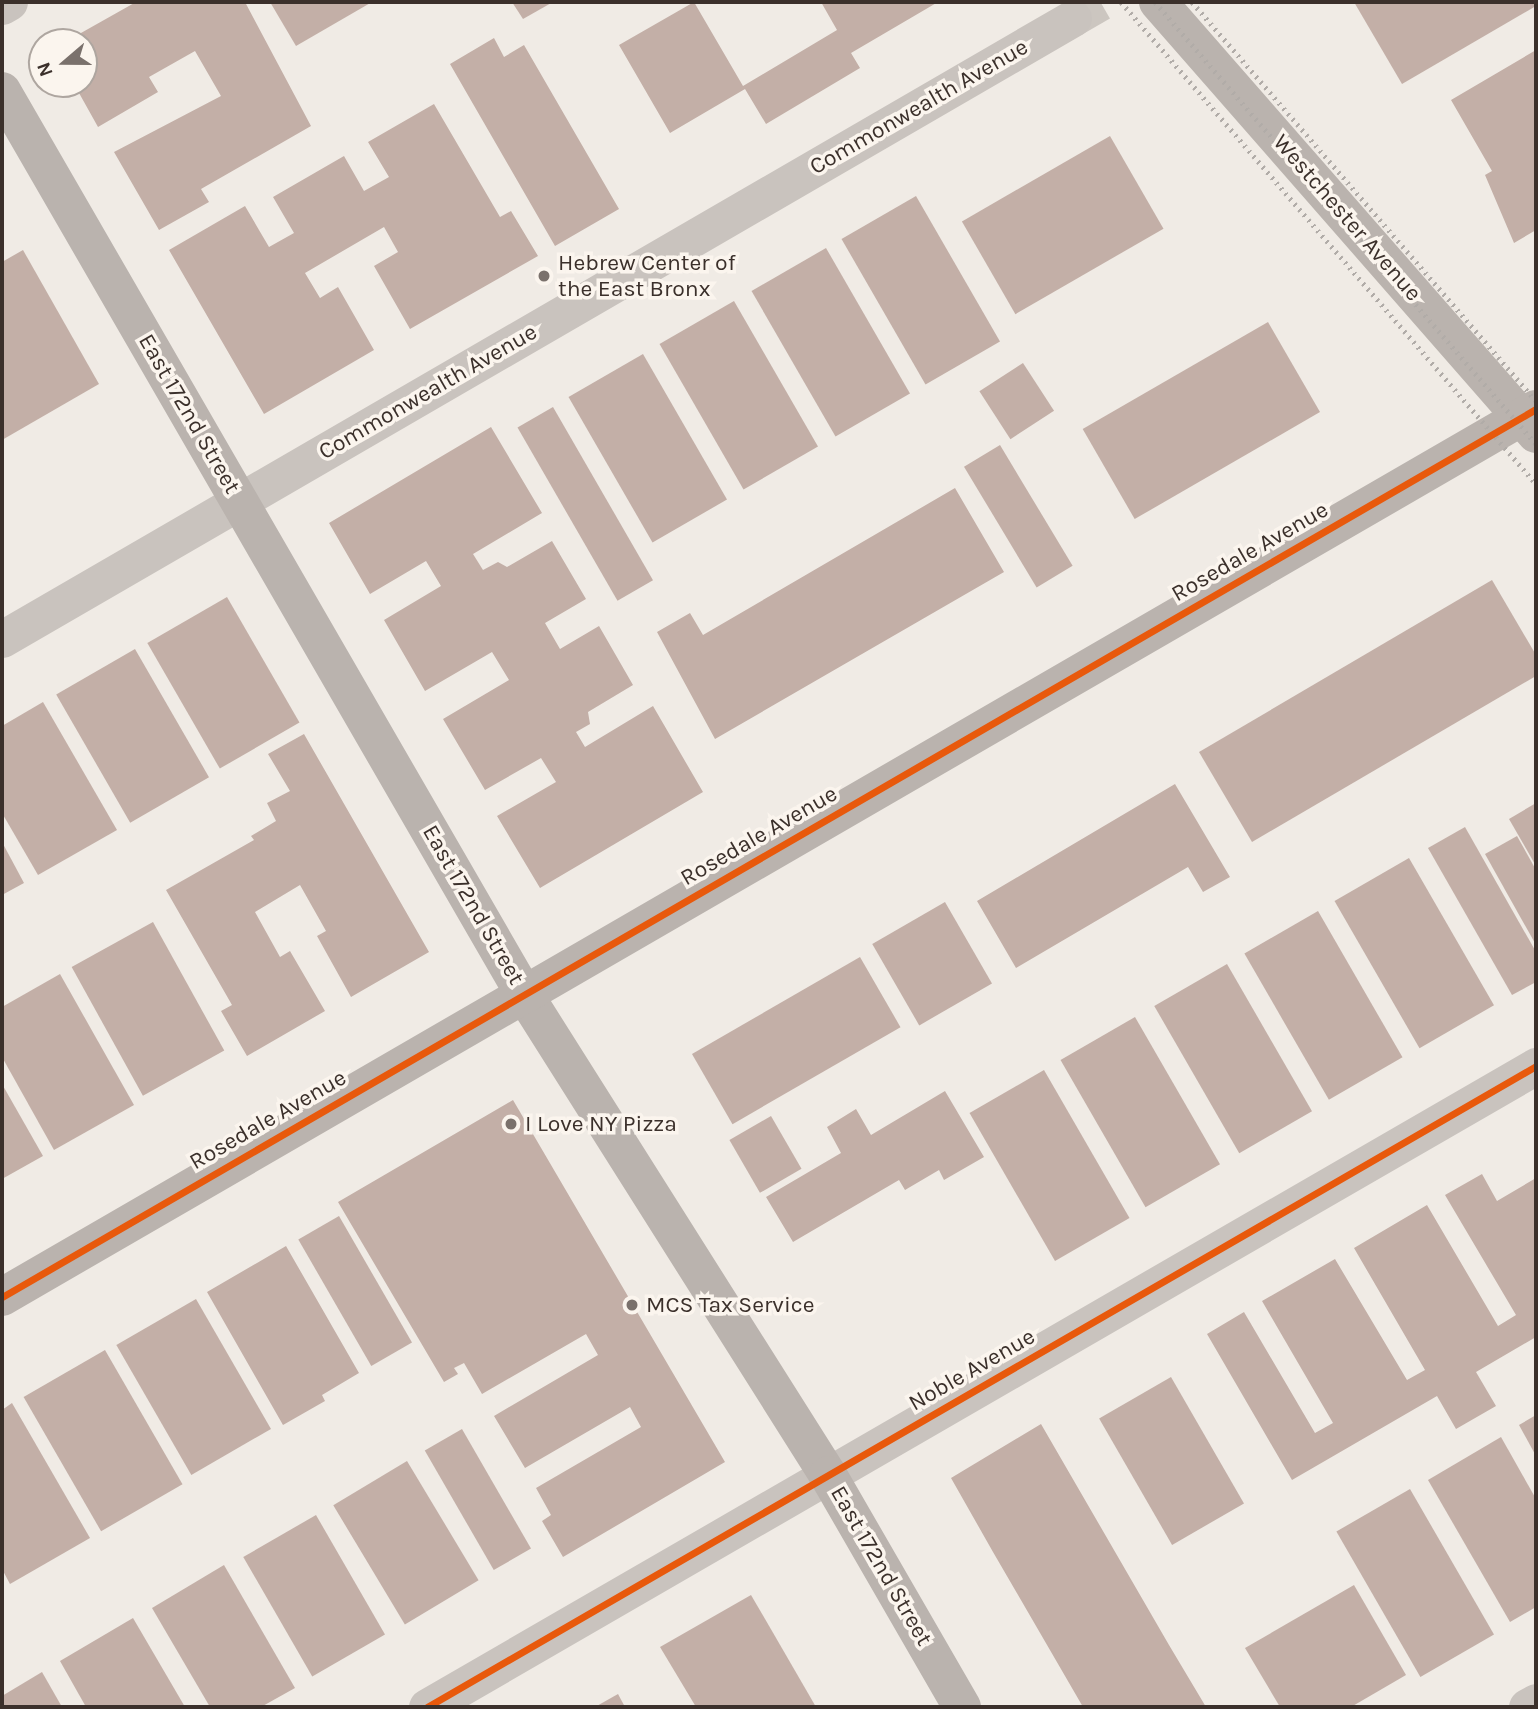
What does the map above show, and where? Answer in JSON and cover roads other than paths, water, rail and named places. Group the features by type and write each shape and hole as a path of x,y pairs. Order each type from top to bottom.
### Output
{"street":[{"path":"2,6 9,2"},
{"name":"Westchester Avenue","path":"1158,2 1532,420"},
{"name":"Commonwealth Avenue","path":"2,639 1073,18"},
{"name":"East 172nd Street","path":"2,91 524,994 828,1475 962,1707"},
{"name":"Rosedale Avenue","path":"2,1297 524,994 1532,420"},
{"name":"Noble Avenue","path":"427,1707 1536,1066"},
{"path":"1527,1707 1536,1702"}],"tunnel":[{"path":"1073,18 1101,2"}],"railway":[{"path":"1121,2 1536,484"},
{"path":"1155,2 1536,444"},
{"path":"1192,2 1536,401"}],"place":[{"name":"Hebrew Center of the East Bronx","path":"544,276"},
{"name":"I Love NY Pizza","path":"511,1124"},
{"name":"MCS Tax Service","path":"632,1305"}]}
